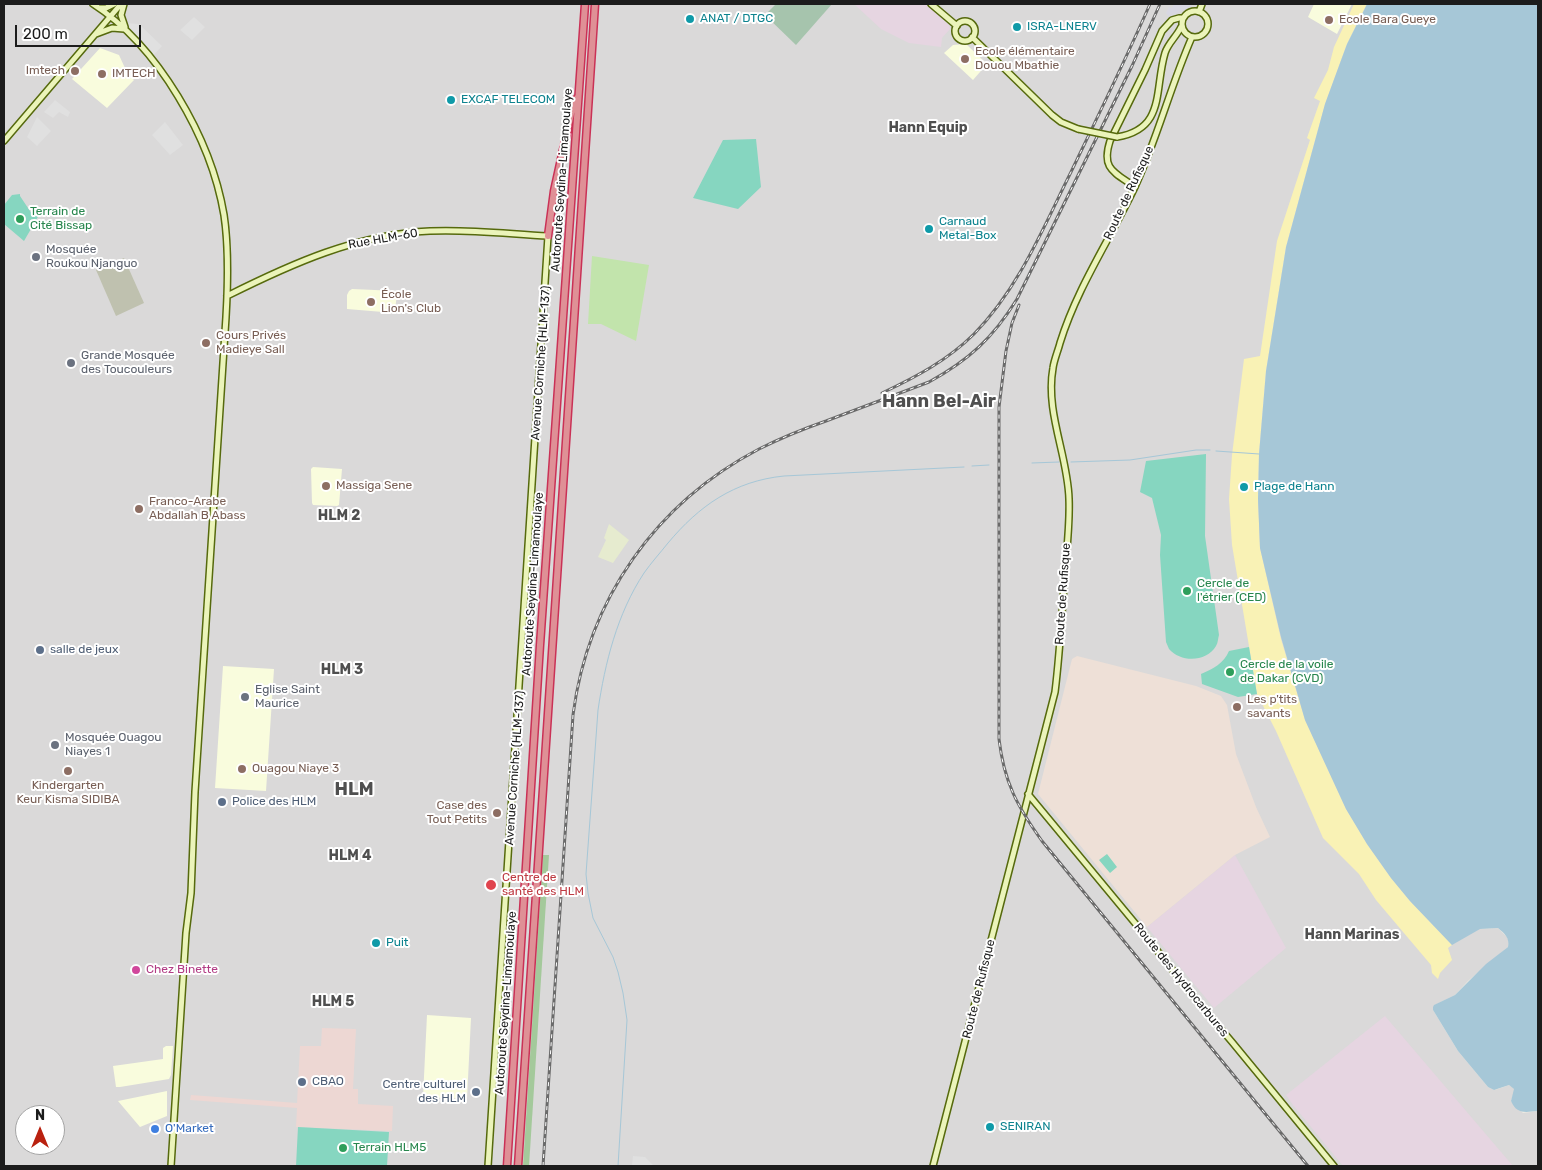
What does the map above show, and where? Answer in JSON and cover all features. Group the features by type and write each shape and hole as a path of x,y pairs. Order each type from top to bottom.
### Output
{"highway":[{"name":"Autoroute Seydina-Limamoulaye","path":"507,1166 585,4"},
{"name":"Autoroute Seydina-Limamoulaye","path":"518,1166 595,4"},
{"path":"548,236 554,191 572,109 579,92"}],"street":[{"path":"93,4 110,15 142,47 169,83 191,120 211,164 224,216 228,262 195,792 191,893 186,933 171,1166"},
{"path":"100,8 106,8 114,4"},
{"path":"4,140 110,15 122,4"},
{"path":"122,4 122,19 126,31"},
{"path":"931,4 957,26"},
{"path":"1134,187 1112,171 1108,164 1106,158 1110,141 1146,70 1162,31 1172,20 1182,18 1191,11 1199,12 1202,4"},
{"name":"Route de Rufisque","path":"933,1166 1054,692 1069,508 1065,465 1052,404 1053,368 1067,320 1077,296 1134,187 1152,145 1192,37 1201,36 1208,26 1206,17 1199,12"},
{"path":"972,38 1061,122 1078,129 1117,137 1144,127 1153,114 1166,51 1177,36 1182,18"},
{"path":"964,22 971,24 974,30 972,38 967,41 959,39 956,34 957,26 964,22"},
{"path":"1181,27 1186,35"},
{"path":"91,37 107,29 126,31"},
{"path":"1177,36 1186,35 1192,37"},
{"name":"Rue HLM-60","path":"227,296 307,259 344,246 383,236 413,232 451,231 548,236"},
{"name":"Avenue Corniche (HLM-137)","path":"488,1166 548,236"},
{"name":"Route des Hydrocarbures","path":"1028,794 1334,1166"}],"shaded area":[{"path":"4,4 1367,4 1347,44 1319,127 1286,247 1266,371 1259,454 1258,499 1480,929 1498,928 1507,937 1508,947 1468,981 1455,995 1435,1005 1433,1010 1458,1051 1488,1087 1494,1090 1509,1085 1515,1089 1511,1101 1523,1113 1538,1111 1538,1166 4,1166"},
{"path":"776,4 832,4 796,45 765,15"},
{"path":"854,4 926,4 949,25 950,29 942,38 941,47 909,43 881,29"},
{"path":"1174,4 1194,4 1169,17 1166,13 1169,7 1172,8"},
{"name":"Ecole Bara Gueye","path":"1314,4 1352,4 1337,34 1308,17"},
{"path":"194,17 205,27 192,40 180,30"},
{"path":"125,23 139,24 162,46 153,56"},
{"name":"Ecole élémentaire Douou Mbathie","path":"966,44 987,64 973,80 944,53 953,45"},
{"name":"IMTECH","path":"100,48 119,55 125,68 123,70 134,80 107,108 72,79"},
{"path":"55,100 70,112 68,117 59,112 53,118 44,112"},
{"path":"37,117 51,131 37,146 27,137"},
{"path":"165,122 183,145 170,155 152,135"},
{"path":"124,258 144,303 116,316 96,270"},
{"name":"École Lion's Club","path":"352,289 397,291 395,313 347,309 347,295"},
{"name":"Massiga Sene","path":"313,467 342,469 339,505 313,505 311,469"},
{"path":"609,524 629,540 613,563 598,557 606,540 604,538"},
{"path":"1077,656 1196,686 1221,696 1227,705 1236,754 1256,807 1270,837 1235,855 1147,927 1038,794 1072,659"},
{"path":"223,666 274,669 266,791 215,788"},
{"path":"1235,855 1286,948 1214,1008 1147,927"},
{"path":"427,1015 471,1018 467,1099 423,1097"},
{"path":"1385,1016 1513,1166 1343,1166 1286,1095"},
{"path":"322,1028 356,1029 353,1089 358,1089 358,1104 393,1106 392,1131 296,1127 297,1108 190,1100 191,1095 297,1103 300,1046 321,1046"},
{"path":"173,1046 171,1075 169,1079 116,1087 113,1066 163,1059 163,1048"},
{"path":"167,1091 167,1116 140,1127 118,1101"},
{"path":"633,1156 645,1157 654,1166 632,1166"}],"green space":[{"path":"756,139 761,187 738,209 693,198 723,140"},
{"name":"Terrain de Cité Bissap","path":"20,194 32,214 39,215 24,241 4,224 4,205 12,195"},
{"path":"592,256 649,265 636,341 601,324 588,324"},
{"name":"Cercle de l'étrier (CED)","path":"1206,454 1205,536 1219,635 1216,646 1212,651 1207,655 1194,659 1174,654 1166,642 1160,555 1161,535 1152,498 1140,492 1146,461"},
{"name":"Cercle de la voile de Dakar (CVD)","path":"1249,647 1257,694 1238,697 1202,684 1201,674 1218,665 1229,651"},
{"path":"1107,854 1117,867 1110,873 1099,860"},
{"path":"543,855 549,855 529,1166 523,1166"},
{"name":"Terrain HLM5","path":"298,1127 389,1132 387,1166 296,1166"}],"sand":[{"name":"Plage de Hann","path":"1354,4 1367,4 1347,44 1325,104 1286,247 1266,371 1259,454 1260,548 1281,639 1305,720 1346,809 1367,844 1391,878 1452,945 1448,948 1452,960 1440,973 1438,979 1432,973 1431,965 1376,900 1359,874 1323,838 1276,731 1257,694 1232,545 1229,499 1232,455 1244,359 1260,356 1277,241 1310,140 1307,138 1320,101 1314,98 1328,70 1334,47"}],"water":[{"path":"1367,4 1538,4 1538,1111 1522,1112 1516,1109 1511,1101 1514,1089 1509,1085 1494,1090 1488,1087 1458,1051 1433,1010 1434,1005 1455,995 1486,964 1508,947 1507,938 1498,928 1480,929 1452,945 1410,901 1367,844 1346,809 1305,720 1281,637 1260,548 1259,454 1266,371 1286,247 1325,104 1347,44"}],"waterway":[{"path":"1071,462 1130,460 1196,450 1210,450"},
{"path":"1216,451 1259,454"},
{"path":"1032,463 1059,462"},
{"path":"972,466 989,465"},
{"path":"618,1166 627,1020 618,972 613,957 593,918 586,874 598,710 604,675 619,622 626,605 644,573 668,543 692,518 719,498 749,483 784,476 964,467"}],"railway":[{"path":"882,393 919,374 953,352 974,334 1004,297 1040,236 1150,4"},
{"path":"543,1166 573,715 581,672 594,632 611,594 633,559 659,526 689,497 722,471 784,437 929,382 956,365 989,337 1017,299 1132,66 1160,4"},
{"path":"1019,305 1012,323 1006,351 999,407 999,739 1008,781 1025,816 1042,841 1308,1166"}],"place":[{"name":"ANAT / DTGC","path":"690,19"},
{"name":"Ecole Bara Gueye","path":"1329,20"},
{"name":"ISRA-LNERV","path":"1017,27"},
{"name":"Ecole élémentaire Douou Mbathie","path":"965,59"},
{"name":"Imtech","path":"75,71"},
{"name":"IMTECH","path":"102,74"},
{"name":"EXCAF TELECOM","path":"451,100"},
{"name":"Terrain de Cité Bissap","path":"20,219"},
{"name":"Carnaud Metal-Box","path":"929,229"},
{"name":"Mosquée Roukou Njanguo","path":"36,257"},
{"name":"École Lion's Club","path":"371,302"},
{"name":"Cours Privés Madieye Sall","path":"206,343"},
{"name":"Grande Mosquée des Toucouleurs","path":"71,363"},
{"name":"Massiga Sene","path":"326,486"},
{"name":"Plage de Hann","path":"1244,487"},
{"name":"Franco-Arabe Abdallah B Abass","path":"139,509"},
{"name":"Cercle de l'étrier (CED)","path":"1187,591"},
{"name":"salle de jeux","path":"40,650"},
{"name":"Cercle de la voile de Dakar (CVD)","path":"1230,672"},
{"name":"Eglise Saint Maurice","path":"245,697"},
{"name":"Les p'tits savants","path":"1237,707"},
{"name":"Mosquée Ouagou Niayes 1","path":"55,745"},
{"name":"Ouagou Niaye 3","path":"242,769"},
{"name":"Kindergarten Keur Kisma SIDIBA","path":"68,771"},
{"name":"Police des HLM","path":"222,802"},
{"name":"Case des Tout Petits","path":"497,813"},
{"name":"Centre de santé des HLM","path":"491,885"},
{"name":"Puit","path":"376,943"},
{"name":"Chez Binette","path":"136,970"},
{"name":"CBAO","path":"302,1082"},
{"name":"Centre culturel des HLM","path":"476,1092"},
{"name":"SENIRAN","path":"990,1127"},
{"name":"O'Market","path":"155,1129"},
{"name":"Terrain HLM5","path":"343,1148"}],"district":[{"name":"Hann Equip","path":"928,128"},
{"name":"Hann Bel-Air","path":"939,402"},
{"name":"HLM 2","path":"339,516"},
{"name":"HLM 3","path":"342,670"},
{"name":"HLM","path":"354,790"},
{"name":"HLM 4","path":"350,856"},
{"name":"Hann Marinas","path":"1352,935"},
{"name":"HLM 5","path":"333,1002"}]}
